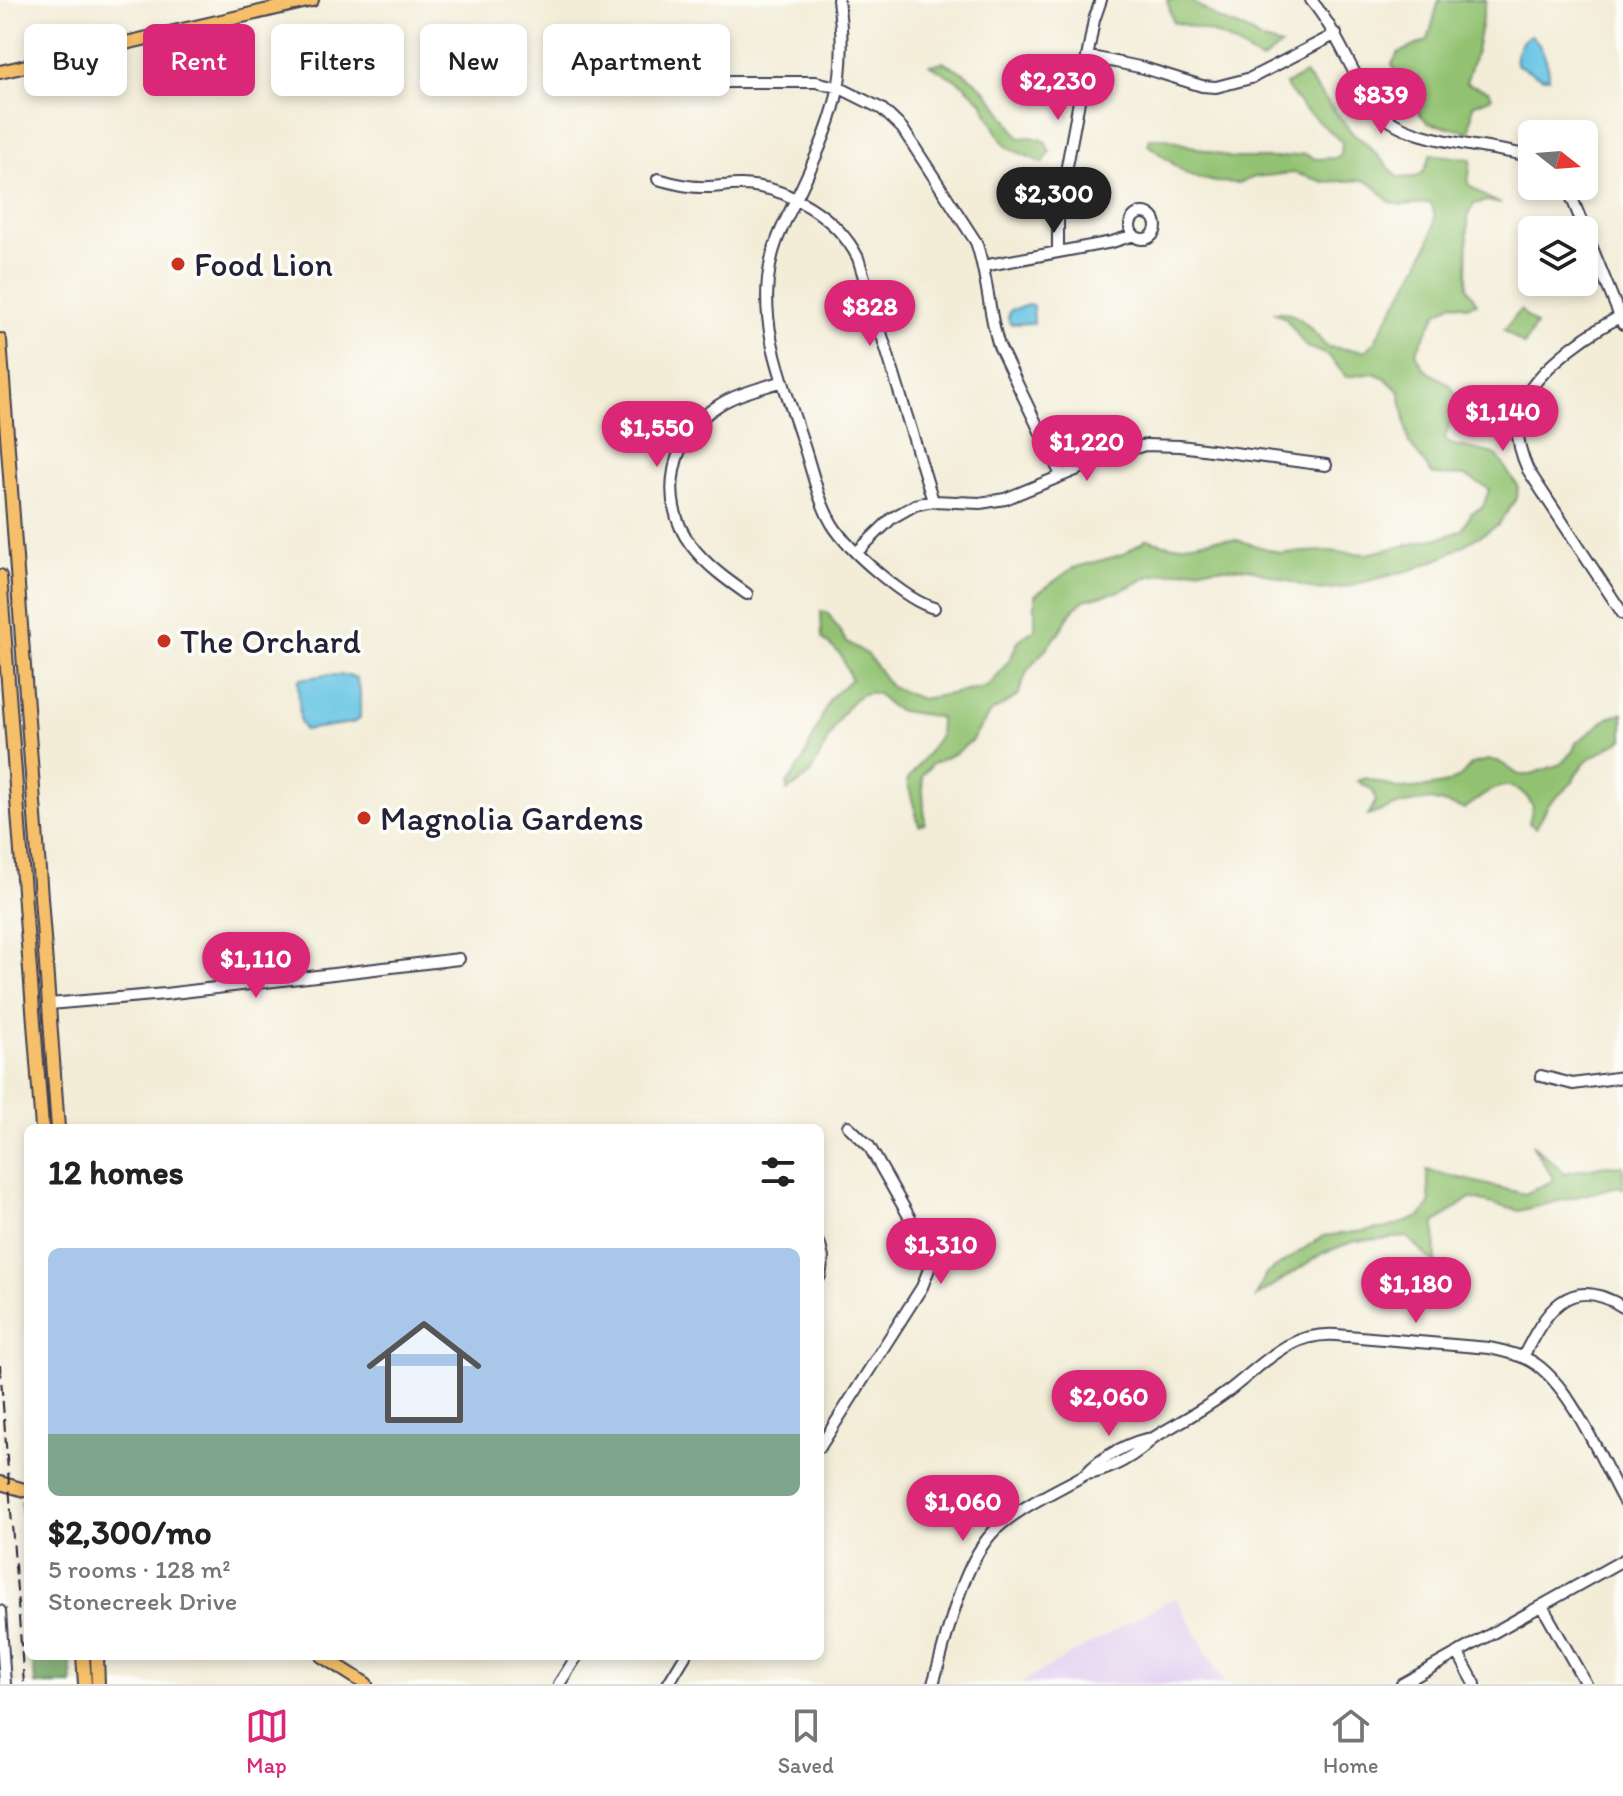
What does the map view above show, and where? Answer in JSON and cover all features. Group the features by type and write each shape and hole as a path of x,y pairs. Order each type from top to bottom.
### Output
{"main road":[{"path":"0,72 312,0"},
{"path":"0,340 58,1124"},
{"path":"0,576 42,1124"},
{"path":"0,1483 24,1490"},
{"path":"83,1660 85,1684"},
{"path":"97,1660 98,1684"},
{"path":"328,1660 366,1684"}],"street":[{"path":"838,0 843,50 840,88 829,126 774,248 767,285 771,339 827,513 841,537 907,596 934,608"},
{"path":"1058,252 1058,215 1094,20 1101,0"},
{"path":"1311,0 1336,34 1376,108 1395,125 1414,133 1518,154"},
{"path":"1087,56 1216,87 1251,78 1336,34"},
{"path":"730,82 816,82 840,88 882,109 902,128 976,242 983,266 988,308 999,346 1061,475"},
{"path":"658,179 699,187 751,185 796,200 834,224 858,258 933,501"},
{"path":"1573,200 1621,320 1573,346 1532,384 1519,409 1520,453 1528,470 1623,614"},
{"path":"983,266 1112,242 1134,235"},
{"path":"747,594 698,553 685,536 673,497 674,467 682,444 707,413 728,400 783,381"},
{"path":"857,552 892,518 915,505 933,501 993,502 1134,447 1158,444 1326,465"},
{"path":"3,623 19,621"},
{"path":"18,802 33,799"},
{"path":"33,1001 165,994 459,959"},
{"path":"1541,1076 1573,1084 1623,1077"},
{"path":"824,1441 922,1287 930,1263 922,1240 869,1146 848,1126"},
{"path":"1523,1357 1545,1315 1564,1299 1587,1294 1611,1300 1623,1307"},
{"path":"933,1684 968,1571 980,1547 1007,1520 1086,1474 1096,1473 1146,1446 1153,1438 1221,1397 1291,1342 1314,1335 1489,1348 1523,1357 1546,1372 1566,1395 1623,1500"},
{"path":"1402,1684 1623,1560"},
{"path":"1542,1606 1586,1684"},
{"path":"0,1611 5,1684"},
{"path":"1458,1653 1475,1684"},
{"path":"559,1684 574,1660"},
{"path":"668,1684 683,1660"}],"shaded area":[{"path":"1175,1597 1225,1684 1018,1684"}],"green space":[{"path":"1167,0 1190,0 1220,20 1281,46 1261,61 1219,36 1173,22"},
{"path":"1439,0 1486,0 1466,83 1489,91 1492,97 1473,105 1470,132 1428,123 1419,113 1410,82 1395,71 1392,64 1398,53 1428,40"},
{"path":"944,62 970,77 988,94 1019,138 1032,137 1045,141 1050,153 1043,163 1008,148 982,102 963,84 930,65"},
{"path":"1305,74 1354,135 1365,142 1398,177 1420,174 1431,154 1471,159 1468,184 1501,204 1487,201 1474,204 1468,216 1467,287 1477,303 1466,306 1453,303 1437,313 1416,352 1425,369 1454,391 1455,411 1445,438 1450,444 1495,454 1518,485 1517,498 1497,526 1441,558 1414,569 1341,588 1316,590 1248,568 1202,568 1150,576 1120,591 1084,600 1072,611 1059,633 1027,671 1018,696 990,713 971,741 956,753 932,764 922,776 925,823 919,825 907,781 939,737 940,718 898,710 872,693 858,697 849,705 813,769 787,791 787,784 803,761 830,698 851,679 841,655 822,638 821,611 828,613 846,641 868,655 891,687 921,699 984,688 1010,659 1019,640 1035,629 1035,595 1073,568 1124,554 1147,539 1172,546 1217,539 1237,540 1281,553 1327,551 1366,554 1462,530 1471,513 1483,507 1489,489 1466,476 1433,475 1409,443 1400,392 1385,378 1374,373 1346,377 1329,356 1305,346 1286,319 1275,312 1298,318 1327,347 1365,351 1375,341 1425,251 1434,215 1430,203 1400,205 1388,201 1375,186 1364,180 1325,182 1294,173 1255,177 1239,183 1215,182 1188,175 1148,145 1150,139 1163,138 1232,158 1277,158 1304,154 1316,159 1335,158 1341,154 1342,142 1302,107 1285,85"},
{"path":"1520,310 1536,325 1524,345 1504,330"},
{"path":"1623,713 1623,739 1586,761 1573,782 1548,805 1536,828 1529,823 1533,806 1517,788 1509,786 1492,790 1464,809 1431,800 1398,805 1368,816 1376,800 1373,791 1358,781 1366,778 1400,789 1426,787 1444,784 1460,777 1472,764 1489,760 1498,761 1519,775 1528,775 1561,764 1576,743 1608,718"},
{"path":"1532,1144 1565,1173 1606,1165 1623,1166 1623,1189 1619,1186 1519,1211 1470,1198 1435,1223 1436,1265 1407,1237 1355,1241 1323,1253 1256,1297 1266,1274 1323,1236 1388,1228 1420,1217 1430,1204 1427,1170 1525,1194 1554,1180"},
{"path":"21,1501 24,1502 24,1541"},
{"path":"33,1660 70,1660 72,1684 35,1684"}],"water":[{"path":"1531,35 1544,55 1549,78 1516,64 1519,47"},
{"path":"1033,306 1034,323 1010,324 1008,317 1011,310"},
{"path":"326,675 356,678 360,691 360,719 304,730 300,721 298,681"}],"railway":[{"path":"0,1365 24,1684"}],"place":[{"name":"Food Lion","path":"178,264"},
{"name":"The Orchard","path":"164,641"},
{"name":"Magnolia Gardens","path":"364,818"}]}
